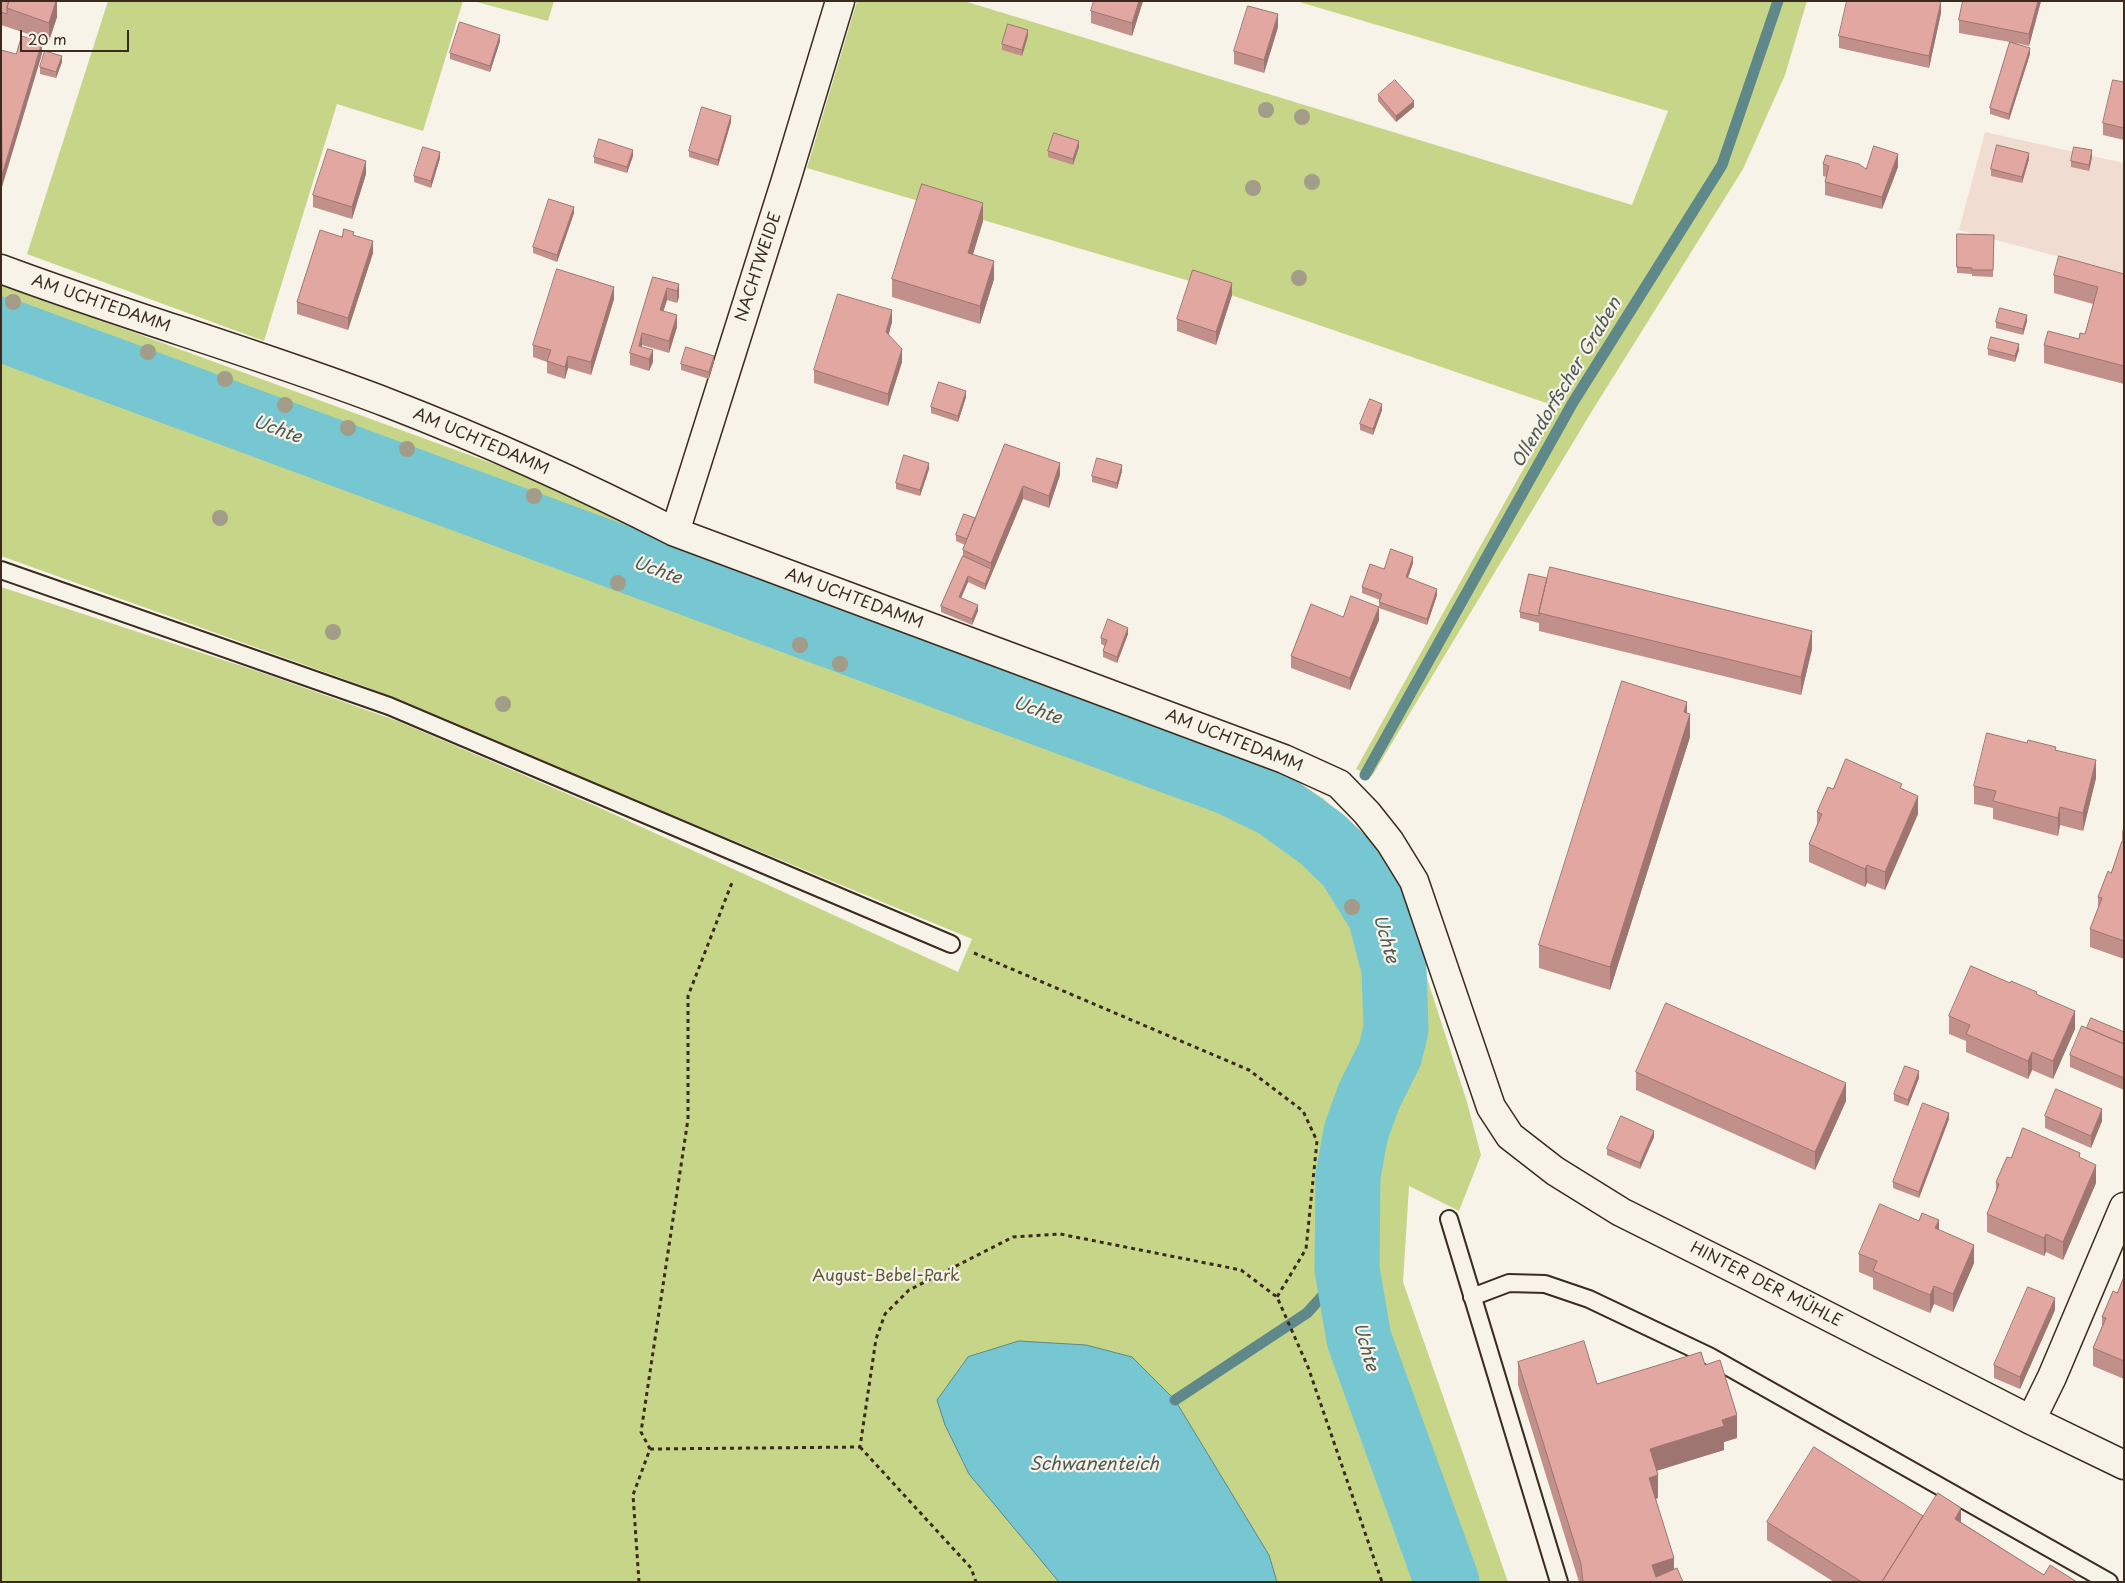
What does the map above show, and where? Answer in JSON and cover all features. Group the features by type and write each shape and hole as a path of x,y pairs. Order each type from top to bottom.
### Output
{"street":[{"name":"NACHTWEIDE","path":"675,532 784,189 840,1"},
{"name":"AM UCHTEDAMM","path":"1,270 387,403 514,454 675,532 1284,759 1339,784 1367,813 1390,842 1414,881 1491,1107 1510,1136"},
{"name":"HINTER DER MÜHLE","path":"1510,1136 1555,1171 1621,1212 2031,1420 2124,1465"},
{"path":"2031,1420 2124,1207"}],"lane":[{"path":"1,570 389,706 951,944"},
{"path":"1449,1219 1560,1582"},
{"path":"1472,1297 1509,1283 1545,1284 1589,1299 1709,1356 2109,1582"}],"path":[{"path":"640,1582 633,1495 650,1449 641,1432 688,1119 688,996 743,855"},
{"path":"951,944 1249,1070 1303,1111 1316,1141 1306,1249 1276,1297"},
{"path":"860,1447 876,1339 886,1314 909,1290 1013,1237 1060,1234 1241,1270 1276,1297 1308,1366 1382,1582"},
{"path":"650,1449 860,1447 971,1568 976,1582"}],"shaded area":[{"path":"1985,132 2124,163 2124,274 1959,230"}],"green space":[{"path":"108,1 463,1 423,131 337,104 264,341 27,254"},
{"path":"473,1 554,1 548,21"},
{"path":"857,1 964,1 1632,205 1668,111 1296,1 1807,1 1785,75 1743,169 1592,411 1372,776 1356,769 1558,407 1193,282 807,168"},
{"name":"August-Bebel-Park","path":"1,284 494,464 542,483 678,547 1247,759 1294,780 1324,799 1367,842 1392,873 1467,1102 1481,1155 1459,1211 1409,1186 1403,1282 1508,1582 1,1582 1,587 260,672 400,722 598,807 958,972 972,939 509,748 369,688 1,556"}],"water":[{"name":"Schwanenteich","path":"1019,1341 1086,1345 1132,1357 1175,1400 1269,1555 1277,1582 1059,1582 969,1474 945,1425 937,1400 968,1357"}],"building":[{"path":"1,1 9,1 7,14 1,12"},
{"path":"9,1 56,1 49,23 7,8"},
{"path":"1094,1 1139,1 1132,23 1091,11"},
{"path":"1847,1 1941,1 1929,56 1839,36"},
{"path":"1963,1 2038,1 2029,34 1959,20"},
{"path":"1248,6 1278,14 1264,60 1234,51"},
{"path":"460,22 500,35 490,66 450,53"},
{"path":"1008,24 1028,30 1022,50 1002,44"},
{"path":"22,36 42,42 2,175 1,50 16,54"},
{"path":"2010,42 2030,48 2009,114 1990,108"},
{"path":"45,51 62,56 56,72 40,67"},
{"path":"1395,80 1414,101 1396,116 1378,95"},
{"path":"2113,80 2124,82 2124,128 2103,123"},
{"path":"702,107 731,116 718,160 689,151"},
{"path":"1054,133 1079,141 1073,159 1048,151"},
{"path":"599,139 633,150 627,167 594,157"},
{"path":"1997,145 2029,153 2022,177 1991,169"},
{"path":"1874,146 1898,154 1882,197 1825,182 1829,166 1823,164 1826,155 1859,164 1866,169"},
{"path":"423,147 440,152 431,181 414,176"},
{"path":"2074,147 2092,150 2089,165 2071,161"},
{"path":"328,149 366,161 352,207 313,195"},
{"path":"922,184 983,203 968,253 994,261 980,306 892,279"},
{"path":"549,199 574,207 557,255 533,247"},
{"path":"344,229 354,232 353,235 373,241 348,318 297,302 320,230 342,237"},
{"path":"1957,234 1994,235 1993,270 1972,270 1972,268 1957,267"},
{"path":"2059,256 2124,274 2124,366 2044,345 2048,331 2079,339 2080,333 2085,334 2098,287 2054,275"},
{"path":"557,269 614,287 591,362 568,356 565,367 547,361 551,350 533,345"},
{"path":"1193,270 1232,283 1216,332 1177,319"},
{"path":"653,277 679,284 677,291 667,288 660,310 677,315 669,341 642,333 639,346 653,350 649,359 630,353"},
{"path":"838,294 892,310 886,332 902,349 888,394 814,370"},
{"path":"2000,308 2027,315 2023,329 1996,322"},
{"path":"1991,337 2019,344 2015,356 1988,349"},
{"path":"686,347 714,356 709,372 681,364"},
{"path":"939,382 966,391 958,416 931,407"},
{"path":"1370,399 1382,404 1373,429 1360,424"},
{"path":"1005,444 1060,463 1049,496 1023,486 991,563 963,550"},
{"path":"904,455 929,463 920,490 896,483"},
{"path":"1097,458 1122,465 1117,483 1092,476"},
{"path":"964,514 975,518 967,539 956,535"},
{"path":"1391,549 1413,557 1406,577 1437,589 1427,619 1379,602 1382,594 1362,587 1370,564 1384,569"},
{"path":"963,556 991,569 985,584 968,576 959,597 978,605 972,619 941,606"},
{"path":"1550,567 1812,631 1801,677 1539,613"},
{"path":"1529,574 1547,578 1539,616 1520,612"},
{"path":"1351,596 1379,607 1350,678 1291,656 1311,604 1343,617"},
{"path":"1108,619 1128,628 1117,657 1103,651 1107,640 1101,638"},
{"path":"1622,681 1687,702 1684,712 1690,714 1610,967 1539,945"},
{"path":"1987,733 2027,743 2028,740 2056,747 2055,750 2096,760 2083,813 2060,807 2058,818 1993,801 1996,791 1974,786"},
{"path":"1846,759 1902,784 1900,788 1918,796 1885,872 1867,865 1865,869 1809,844 1822,814 1817,812 1828,787 1833,789"},
{"path":"2122,842 2124,843 2124,941 2090,929 2102,898 2098,897 2108,871 2111,873"},
{"path":"1971,966 2010,983 2011,981 2037,992 2036,994 2075,1011 2053,1061 2032,1052 2028,1061 1966,1034 1970,1025 1949,1016"},
{"path":"1666,1003 1846,1083 1815,1152 1636,1072"},
{"path":"2091,1018 2124,1032 2124,1044 2087,1028"},
{"path":"2082,1026 2124,1044 2124,1078 2070,1055"},
{"path":"1905,1066 1919,1071 1908,1100 1894,1094"},
{"path":"2056,1089 2102,1109 2091,1136 2045,1116"},
{"path":"1923,1103 1949,1113 1919,1192 1893,1182"},
{"path":"1621,1116 1654,1131 1640,1163 1607,1149"},
{"path":"2023,1128 2080,1153 2079,1157 2096,1165 2063,1242 2046,1234 2044,1238 1987,1214 1999,1184 1996,1182 2007,1157 2011,1158"},
{"path":"1880,1204 1919,1221 1922,1213 1939,1220 1935,1228 1974,1245 1953,1294 1934,1286 1930,1295 1873,1271 1877,1261 1859,1254"},
{"path":"2124,1277 2124,1361 2093,1348 2106,1318 2102,1317 2113,1291 2117,1293"},
{"path":"2028,1287 2055,1298 2020,1377 1994,1365"},
{"path":"1584,1341 1597,1384 1701,1352 1705,1365 1720,1360 1737,1415 1722,1420 1724,1426 1650,1449 1658,1475 1649,1478 1674,1558 1652,1565 1656,1577 1677,1568 1683,1582 1583,1582 1581,1564 1518,1362"},
{"path":"1814,1447 1923,1516 1882,1582 1862,1582 1767,1522"},
{"path":"1938,1493 1961,1508 1955,1519 2044,1575 2050,1565 2077,1582 1882,1582"}],"waterway":[{"name":"Ollendorfscher Graben","path":"1365,775 1572,404 1722,165 1778,1"},
{"name":"Uchte","path":"1,329 1230,783 1275,805 1322,839 1349,865 1380,915 1394,969 1396,1029 1390,1054 1369,1096 1356,1132 1348,1176 1347,1269 1359,1339 1447,1582"},
{"path":"1175,1400 1307,1313 1347,1269"}]}
